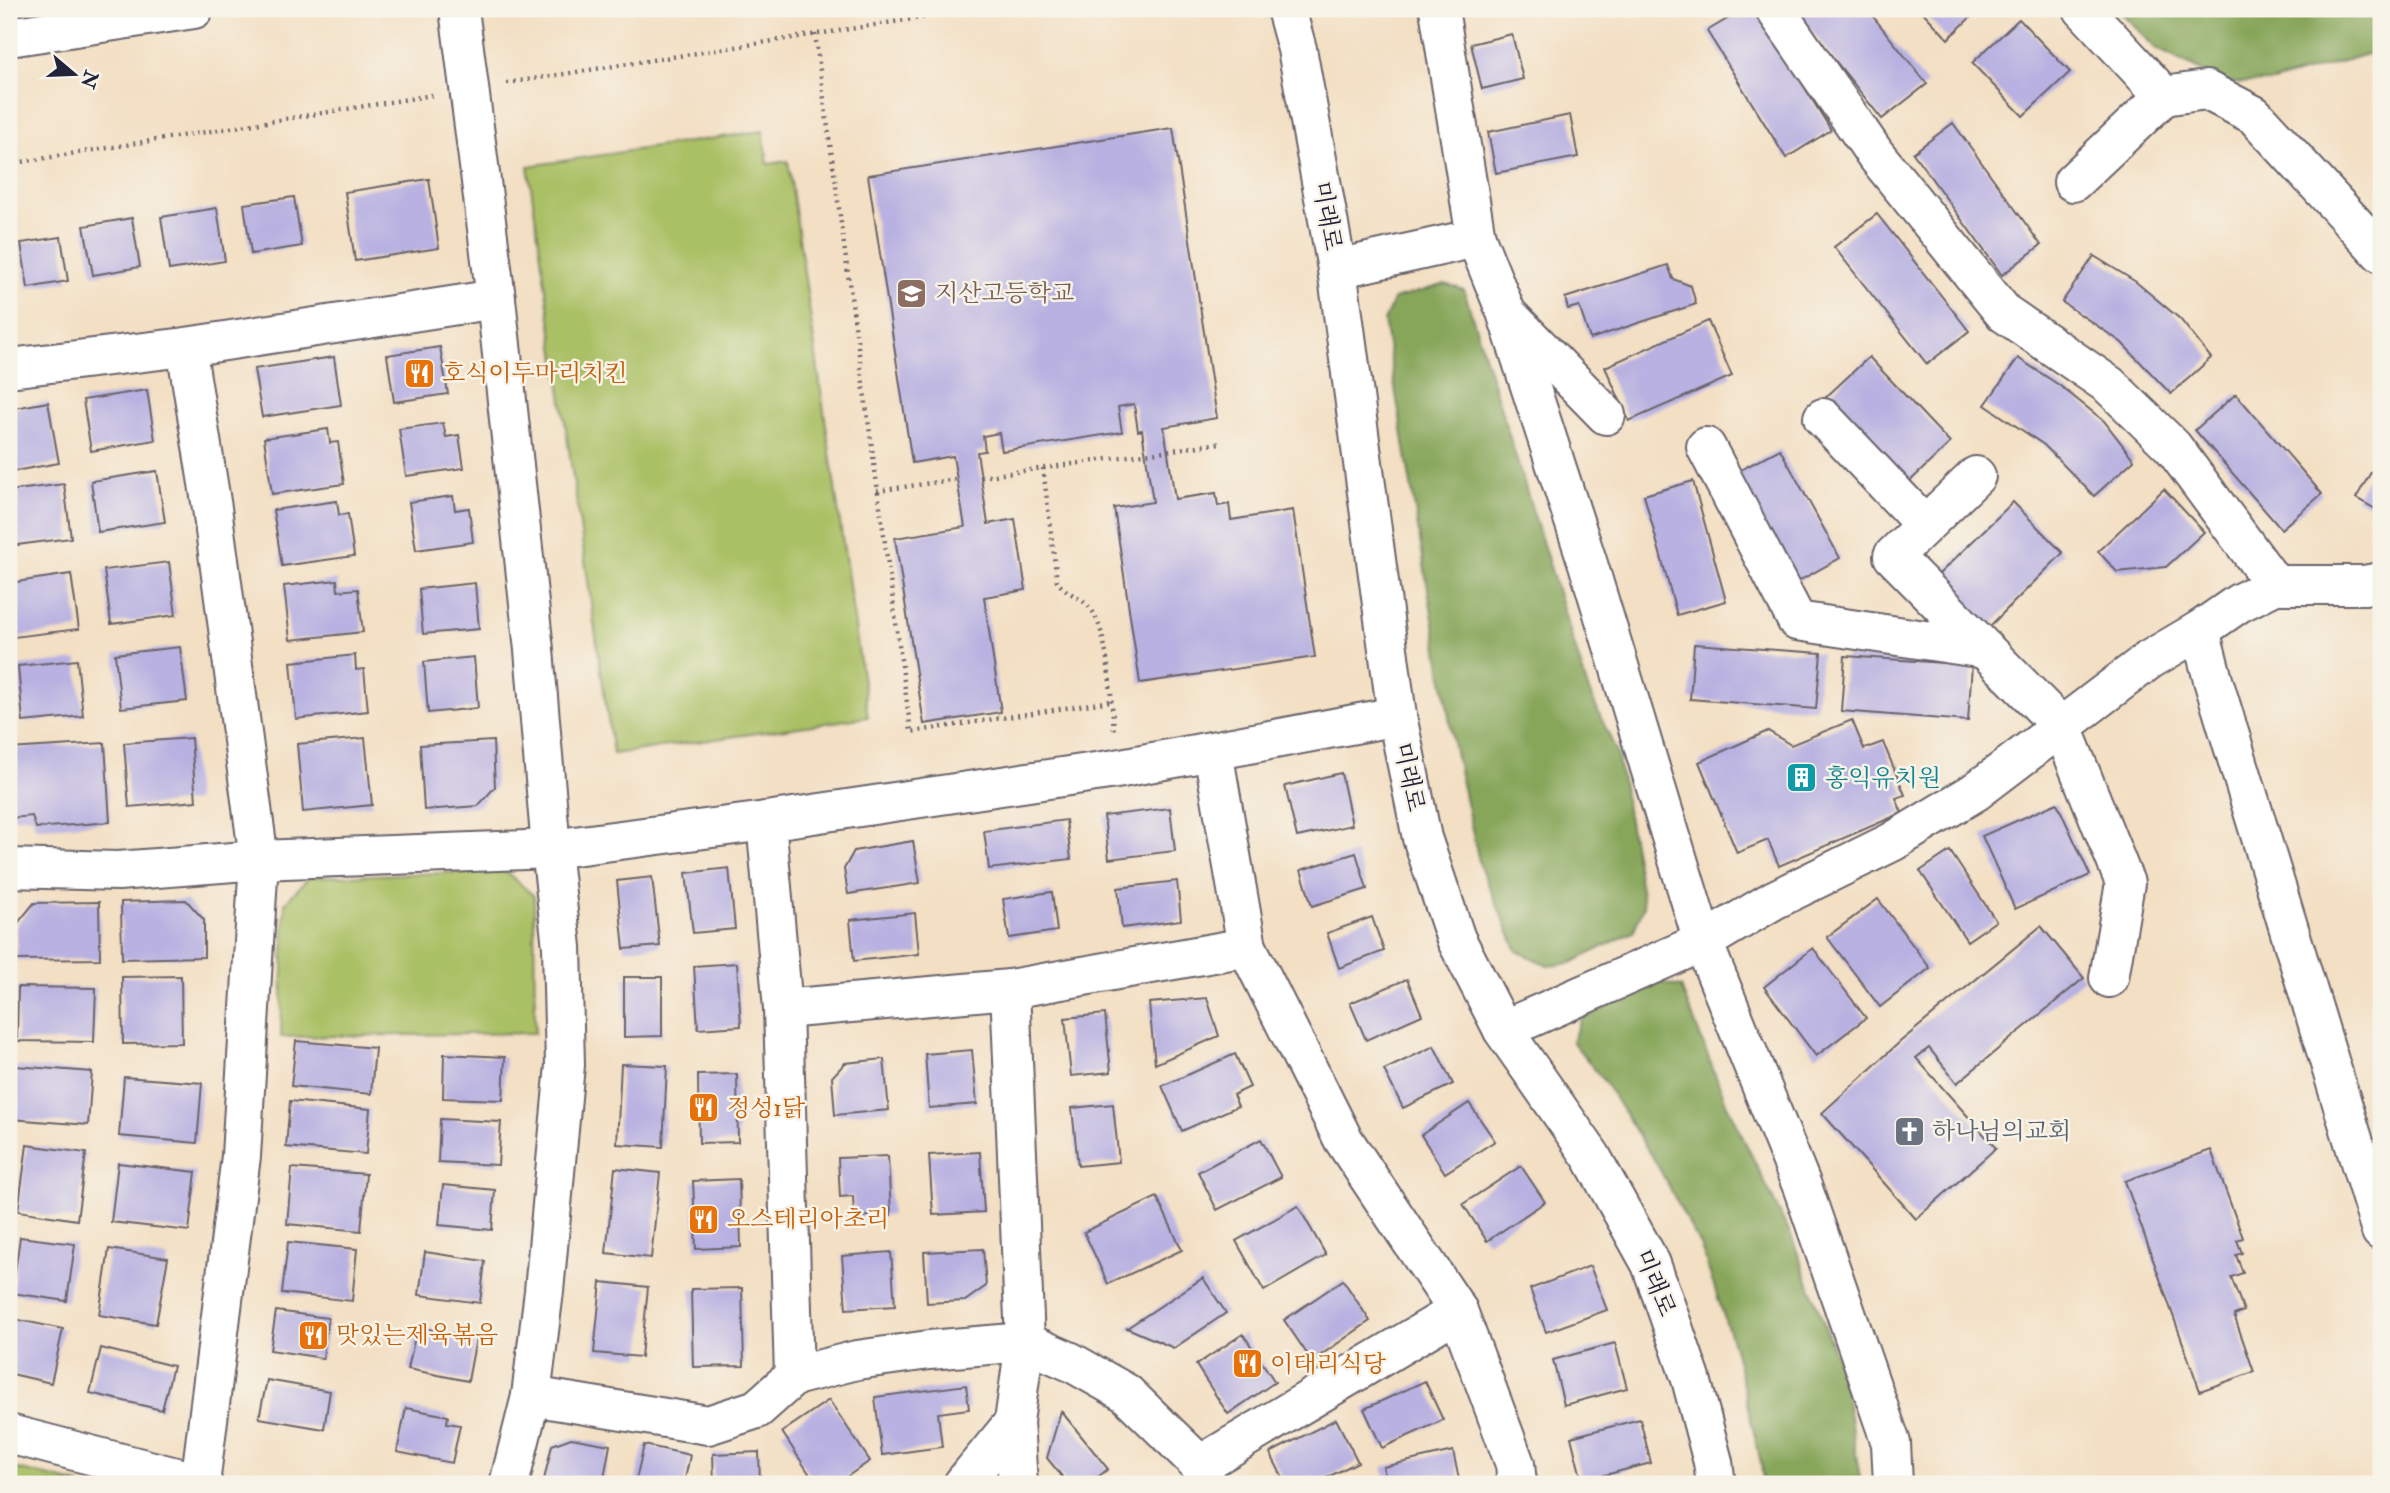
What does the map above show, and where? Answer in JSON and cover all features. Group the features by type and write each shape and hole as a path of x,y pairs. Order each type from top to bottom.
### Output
{"street":[{"path":"9,37 194,9"},
{"path":"459,9 496,299 534,650 562,947 565,1065 544,1291 531,1396 509,1484"},
{"name":"미래로","path":"1286,9 1297,50 1337,269 1397,716 1422,838 1452,926 1503,1030 1591,1156 1651,1264 1691,1380 1713,1462 1716,1484"},
{"path":"1439,9 1476,238 1506,312 1588,564 1703,942 1807,1199 1891,1443 1893,1484"},
{"path":"1774,9 1875,154 2004,313 2109,385 2172,447 2275,585"},
{"path":"2083,9 2164,96"},
{"path":"2073,182 2164,96 2206,90 2254,115 2381,253"},
{"path":"1337,269 1476,238"},
{"path":"9,368 186,347 496,299"},
{"path":"1506,312 1606,415"},
{"path":"9,1434 201,1484 241,1156 260,860 212,508 186,347"},
{"path":"1823,418 1925,525"},
{"path":"1706,447 1797,621 1985,649"},
{"path":"1976,476 1893,556 2062,727 2125,883 2109,978"},
{"path":"1503,1030 1703,942 1774,900 1892,842 1975,792 2149,660 2239,603 2275,585 2364,585 2381,582"},
{"path":"2200,630 2381,1231"},
{"path":"9,868 118,871 260,860 551,849 766,821 1116,769 1397,716"},
{"path":"1213,751 1247,947 1343,1139 1458,1311 1515,1464 1517,1484"},
{"path":"766,821 783,1009 794,1376"},
{"path":"783,1009 1010,989 1247,947"},
{"path":"1010,989 1025,1342 1014,1422 1018,1484"},
{"path":"531,1396 708,1425 757,1409 794,1376 857,1360 929,1350 1025,1342 1071,1362 1126,1393 1203,1475 1458,1311"},
{"path":"963,1484 1014,1422"}],"path":[{"path":"504,83 976,9"},
{"path":"815,34 911,732 1111,701"},
{"path":"9,164 433,94"},
{"path":"981,477 1221,443"},
{"path":"1043,468 1057,581 1063,589 1084,600 1094,614 1103,642 1116,769"},
{"path":"877,491 957,480"}],"green space":[{"path":"2118,9 2381,9 2381,56 2367,54 2273,82 2226,83 2155,48"},
{"path":"763,131 768,164 788,161 868,717 613,754 528,166"},
{"path":"1445,284 1464,290 1588,689 1617,753 1644,906 1633,932 1571,963 1549,966 1517,951 1480,866 1454,747 1384,321 1394,299"},
{"path":"505,871 534,896 535,1033 281,1037 285,903 309,877"},
{"path":"1657,982 1681,987 1727,1105 1792,1238 1843,1375 1861,1484 1763,1484 1761,1463 1734,1347 1701,1247 1658,1166 1606,1084 1572,1041 1581,1019"},
{"path":"9,1467 80,1484 9,1484"}],"building":[{"path":"1744,9 1756,9 1831,130 1786,158 1707,31"},
{"path":"1794,9 1867,9 1927,84 1882,119"},
{"path":"1920,9 1979,9 1948,39"},
{"path":"2019,19 2070,72 2023,116 1972,63"},
{"path":"1512,34 1523,79 1482,89 1471,44"},
{"path":"1570,115 1578,157 1496,173 1488,132"},
{"path":"1953,123 2041,245 2002,275 1913,153"},
{"path":"1173,128 1217,418 1164,427 1175,499 1216,493 1218,506 1229,504 1231,520 1293,510 1315,657 1140,683 1114,508 1153,502 1142,430 1138,431 1134,404 1118,407 1122,432 1002,451 999,433 983,436 985,451 977,452 988,524 1015,519 1026,590 984,597 1001,712 924,724 895,538 965,527 953,456 912,463 868,175"},
{"path":"429,179 439,248 355,261 345,192"},
{"path":"294,197 302,246 251,254 244,204"},
{"path":"217,208 225,261 169,270 161,217"},
{"path":"1877,214 1969,331 1927,364 1834,247"},
{"path":"132,218 140,267 93,275 84,226"},
{"path":"61,237 68,281 28,288 21,243"},
{"path":"2094,256 2136,282 2180,319 2211,358 2171,394 2121,342 2062,302"},
{"path":"1668,265 1673,279 1691,286 1696,304 1590,339 1579,306 1568,309 1565,298"},
{"path":"1708,321 1732,376 1629,421 1605,367"},
{"path":"440,347 448,394 394,402 387,355"},
{"path":"334,357 341,405 262,417 254,369"},
{"path":"1869,357 1950,443 1907,484 1826,397"},
{"path":"2018,358 2059,385 2104,421 2134,460 2094,496 2044,445 1985,405"},
{"path":"147,390 155,440 91,451 83,400"},
{"path":"2236,394 2322,494 2281,529 2195,430"},
{"path":"48,402 59,463 9,472 9,409"},
{"path":"443,423 446,437 459,435 464,468 406,476 399,429"},
{"path":"328,429 330,443 338,442 344,484 272,494 264,438"},
{"path":"1780,449 1840,558 1795,583 1735,473"},
{"path":"2381,455 2381,512 2356,498"},
{"path":"157,471 165,522 98,532 91,481"},
{"path":"1693,481 1726,601 1677,615 1644,495"},
{"path":"64,484 71,538 9,546 9,491"},
{"path":"2164,489 2204,532 2166,567 2117,572 2098,551"},
{"path":"453,496 455,510 469,508 473,542 416,550 409,502"},
{"path":"337,501 339,515 348,514 354,556 282,566 273,510"},
{"path":"2013,502 2063,553 1989,627 1938,575"},
{"path":"169,562 176,615 111,624 104,570"},
{"path":"71,574 79,629 14,637 9,583"},
{"path":"337,580 338,591 358,589 363,632 290,640 284,586"},
{"path":"475,583 479,629 423,634 419,589"},
{"path":"1694,644 1821,653 1816,709 1690,699"},
{"path":"180,647 187,701 121,708 115,654"},
{"path":"355,655 356,670 364,669 368,711 296,719 291,662"},
{"path":"1845,656 1972,665 1968,721 1841,711"},
{"path":"474,657 478,708 428,713 424,662"},
{"path":"77,660 83,716 23,722 18,666"},
{"name":"홍익유치원","path":"1852,720 1864,749 1883,742 1905,795 1896,798 1902,813 1779,866 1768,840 1737,853 1699,762 1768,731 1791,745"},
{"path":"191,738 196,801 129,807 124,743"},
{"path":"365,738 372,805 303,812 297,744"},
{"path":"493,741 495,787 478,806 424,810 420,745"},
{"path":"105,743 110,822 36,828 32,816 12,818 9,749"},
{"path":"1341,773 1352,825 1297,837 1285,786"},
{"path":"2057,803 2090,875 2015,909 1982,836"},
{"path":"1170,808 1175,851 1109,859 1104,816"},
{"path":"1066,820 1071,859 989,869 984,831"},
{"path":"913,841 920,883 848,894 844,869 854,851"},
{"path":"1950,851 1996,921 1967,941 1920,871"},
{"path":"1356,853 1367,889 1312,906 1301,870"},
{"path":"729,868 735,929 693,933 686,873"},
{"path":"652,877 660,946 624,949 617,881"},
{"path":"1177,881 1181,920 1122,928 1118,888"},
{"path":"1052,892 1057,931 1009,938 1003,899"},
{"path":"1878,899 1930,968 1880,1007 1827,937"},
{"path":"186,900 204,920 204,957 122,959 121,902"},
{"path":"99,902 100,959 17,960 17,924 34,903"},
{"path":"915,913 919,954 854,961 850,920"},
{"path":"1372,917 1384,951 1339,968 1327,933"},
{"path":"2041,926 2084,978 1957,1083 1929,1048 1916,1058 1996,1148 1916,1219 1822,1113 1901,1041"},
{"path":"1813,948 1866,1018 1816,1056 1764,987"},
{"path":"737,963 741,1026 698,1029 694,966"},
{"path":"181,976 182,1043 123,1044 122,977"},
{"path":"624,977 662,977 662,1036 624,1037"},
{"path":"1407,979 1422,1015 1366,1040 1350,1003"},
{"path":"18,987 96,988 94,1042 17,1041"},
{"path":"1207,998 1219,1036 1155,1064 1149,1003"},
{"path":"1105,1014 1111,1072 1071,1076 1065,1018"},
{"path":"296,1041 375,1048 371,1094 291,1086"},
{"path":"1434,1046 1453,1084 1403,1108 1384,1070"},
{"path":"972,1050 977,1104 929,1108 925,1054"},
{"path":"444,1054 505,1057 503,1100 443,1098"},
{"path":"1235,1054 1250,1087 1233,1095 1238,1106 1182,1131 1162,1086"},
{"path":"884,1059 889,1110 835,1115 832,1077 845,1063"},
{"path":"621,1064 667,1066 663,1147 617,1144"},
{"path":"15,1066 92,1072 88,1125 11,1119"},
{"path":"737,1074 738,1142 699,1143 698,1075"},
{"path":"124,1077 202,1083 197,1143 119,1136"},
{"path":"290,1101 370,1109 366,1154 286,1147"},
{"path":"1469,1103 1495,1141 1445,1173 1421,1135"},
{"path":"1113,1104 1119,1162 1078,1166 1072,1108"},
{"path":"440,1119 501,1122 498,1165 438,1162"},
{"path":"1261,1139 1281,1177 1217,1210 1198,1172"},
{"path":"27,1145 86,1153 77,1220 18,1211"},
{"path":"2211,1150 2243,1238 2237,1240 2242,1253 2236,1255 2243,1273 2231,1277 2244,1311 2234,1315 2254,1372 2200,1391 2125,1181"},
{"path":"980,1152 984,1212 933,1215 929,1155"},
{"path":"888,1156 891,1215 854,1217 853,1196 840,1197 838,1158"},
{"path":"118,1163 196,1172 189,1231 111,1222"},
{"path":"1521,1166 1545,1202 1487,1241 1463,1204"},
{"path":"292,1168 366,1174 361,1231 287,1224"},
{"path":"615,1168 660,1173 651,1258 606,1253"},
{"path":"739,1179 741,1247 696,1249 693,1181"},
{"path":"443,1185 495,1190 492,1230 439,1225"},
{"path":"1157,1197 1182,1250 1108,1284 1084,1232"},
{"path":"1298,1206 1326,1255 1264,1291 1236,1241"},
{"path":"20,1237 75,1244 67,1301 12,1293"},
{"path":"288,1242 357,1249 352,1301 282,1293"},
{"path":"109,1249 168,1258 156,1324 99,1315"},
{"path":"983,1249 986,1286 965,1301 927,1303 924,1252"},
{"path":"425,1252 485,1261 480,1303 419,1295"},
{"path":"891,1252 895,1306 846,1309 842,1256"},
{"path":"1590,1266 1607,1310 1546,1332 1530,1289"},
{"path":"1203,1278 1226,1313 1174,1348 1127,1328"},
{"path":"1343,1280 1370,1321 1312,1361 1284,1320"},
{"path":"601,1282 648,1287 641,1357 594,1353"},
{"path":"742,1288 744,1366 693,1367 691,1289"},
{"path":"276,1311 328,1318 323,1358 270,1350"},
{"path":"9,1318 63,1329 51,1383 9,1371"},
{"path":"417,1327 476,1338 468,1381 408,1369"},
{"path":"1243,1334 1275,1382 1228,1414 1196,1365"},
{"path":"1615,1343 1627,1388 1564,1405 1553,1360"},
{"path":"101,1348 173,1366 162,1410 90,1393"},
{"path":"267,1380 330,1391 324,1429 259,1418"},
{"path":"1425,1381 1443,1420 1382,1448 1364,1409"},
{"path":"966,1385 969,1409 938,1413 942,1447 882,1455 875,1397"},
{"path":"829,1400 870,1461 836,1484 816,1484 782,1432"},
{"path":"406,1408 448,1416 447,1423 460,1425 452,1463 397,1452"},
{"path":"1061,1411 1108,1469 1089,1484 1068,1484 1047,1458"},
{"path":"1336,1419 1358,1462 1314,1484 1286,1484 1270,1453"},
{"path":"1640,1419 1651,1463 1582,1481 1571,1437"},
{"path":"571,1438 610,1445 603,1484 543,1484 552,1445"},
{"path":"644,1445 690,1455 684,1484 635,1484"},
{"path":"1453,1451 1460,1484 1387,1484 1383,1467"},
{"path":"759,1452 760,1484 714,1484 713,1454"}],"place":[{"name":"지산고등학교","path":"912,293"},
{"name":"호식이두마리치킨","path":"419,373"},
{"name":"홍익유치원","path":"1802,778"},
{"name":"정성1닭","path":"704,1108"},
{"name":"하나님의교회","path":"1909,1131"},
{"name":"오스테리아초리","path":"704,1219"},
{"name":"맛있는제육볶음","path":"313,1335"},
{"name":"이태리식당","path":"1247,1364"}]}
